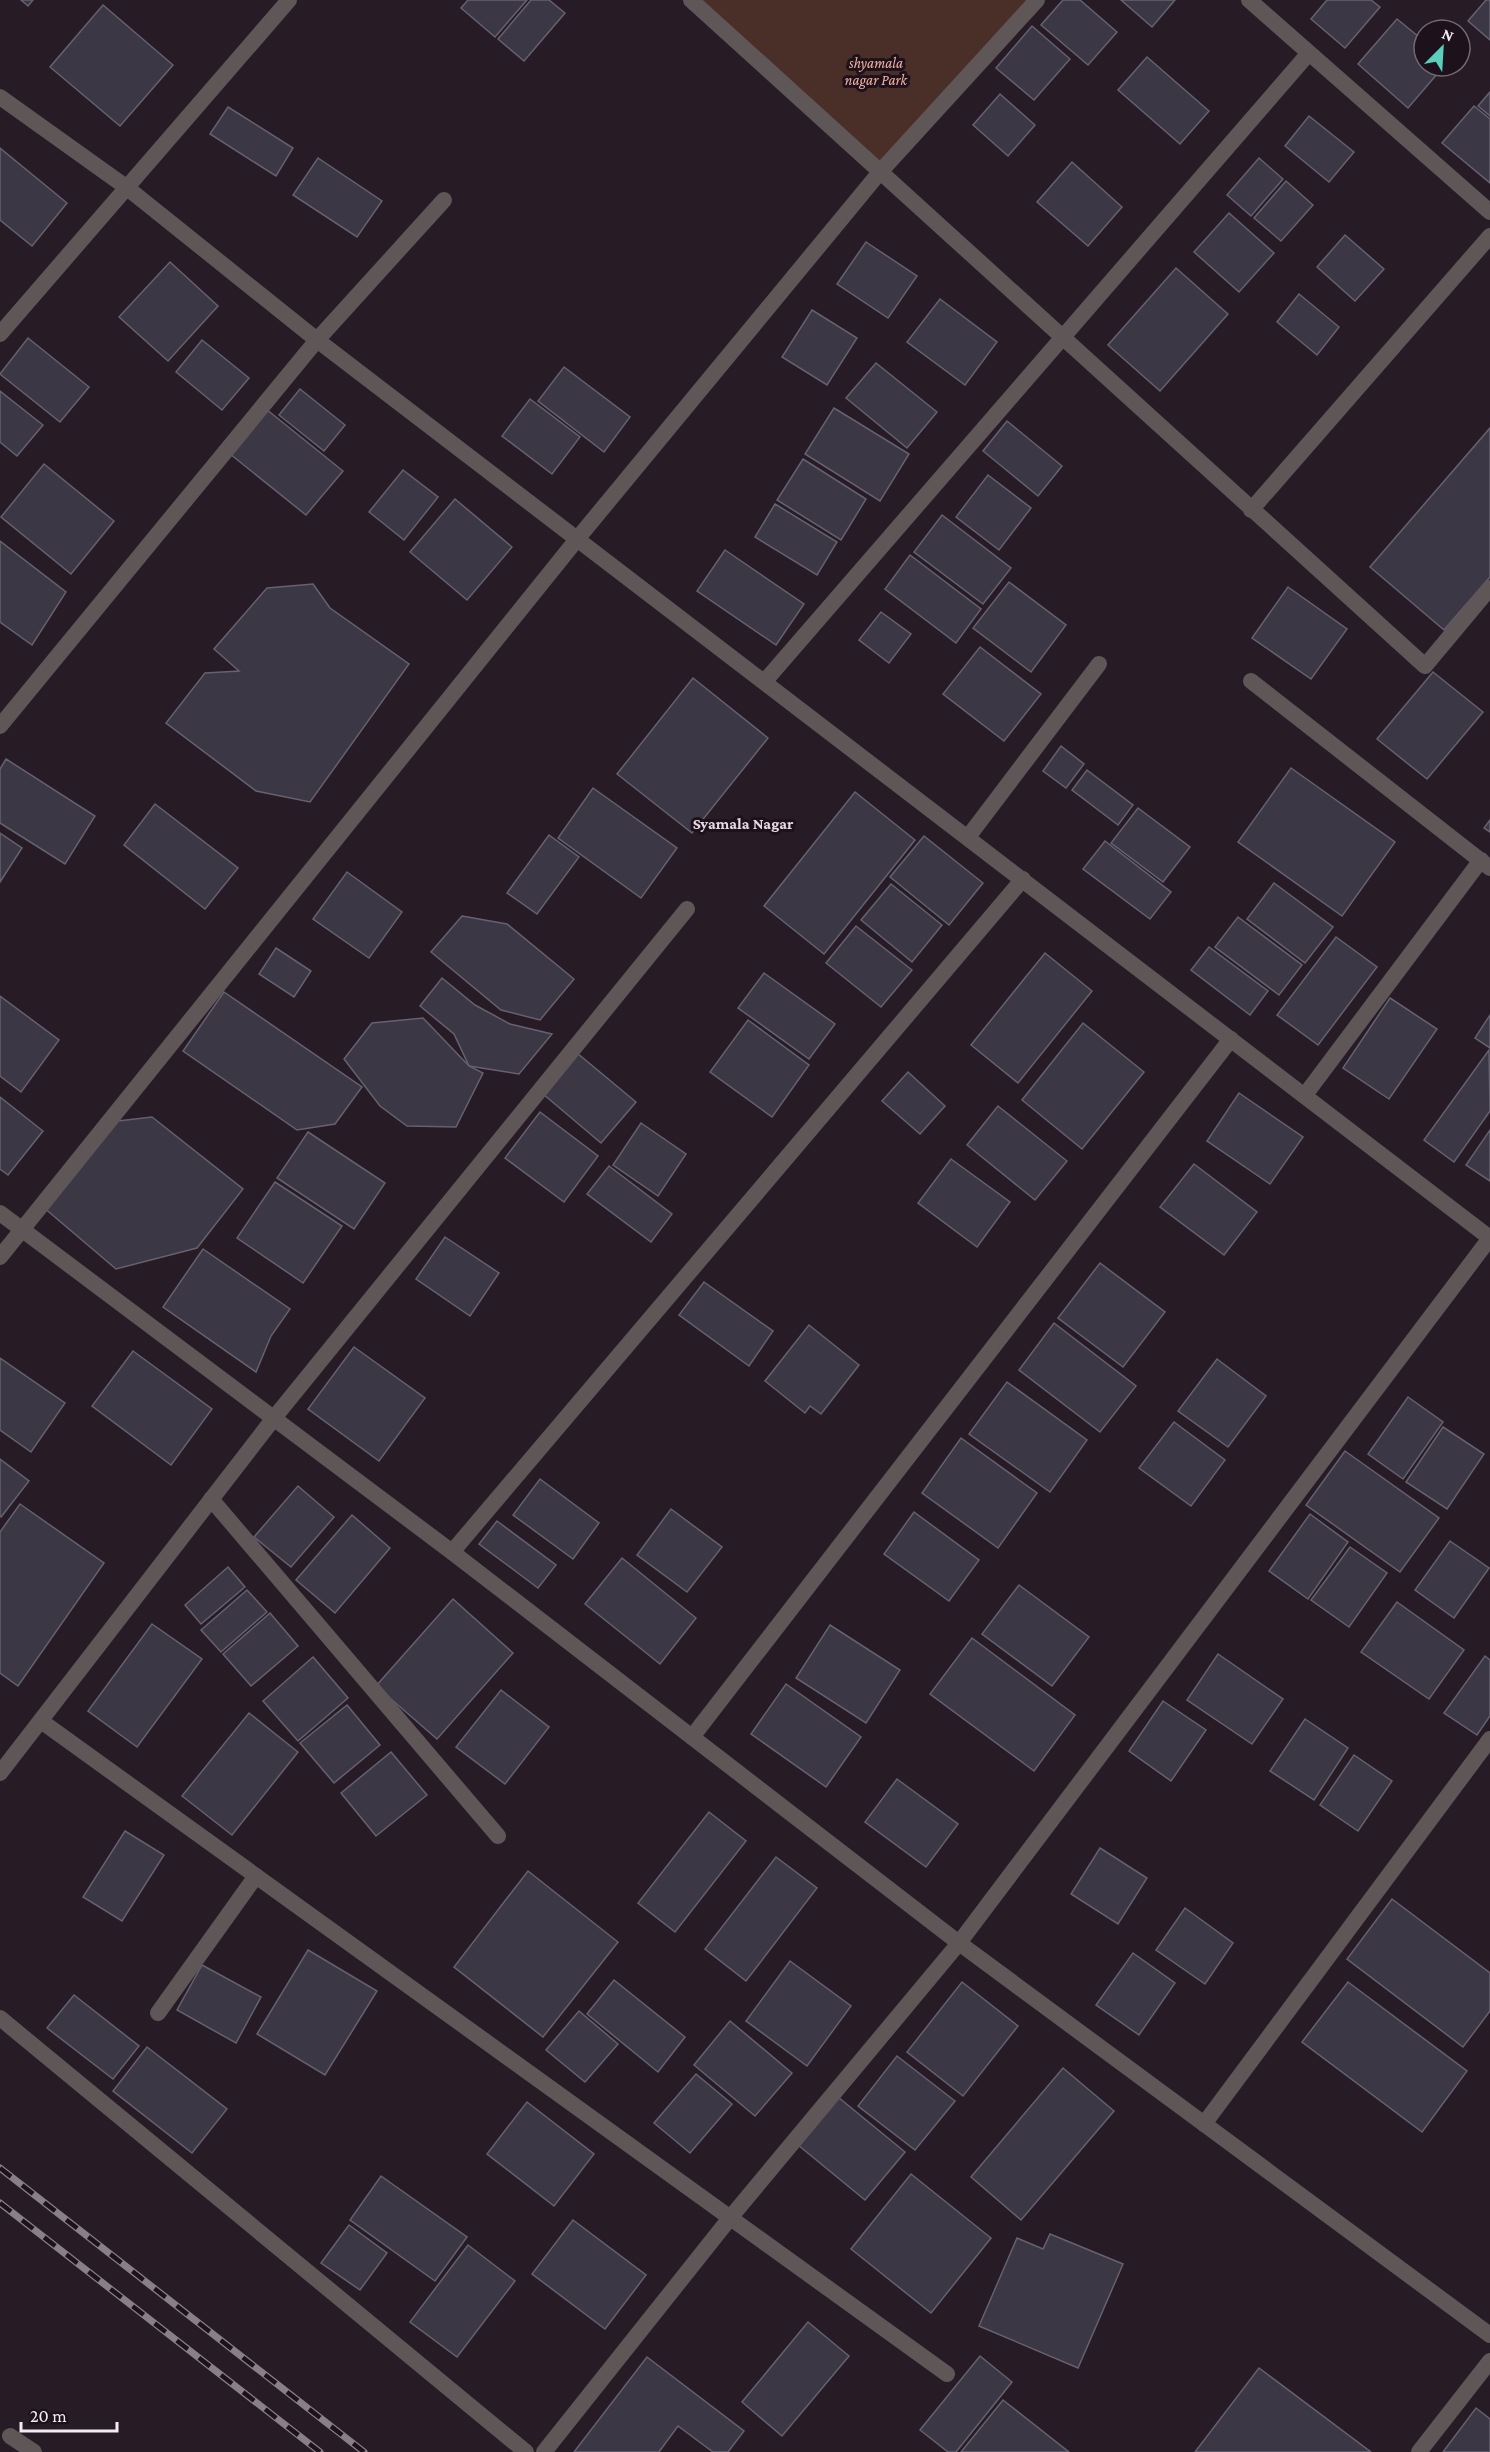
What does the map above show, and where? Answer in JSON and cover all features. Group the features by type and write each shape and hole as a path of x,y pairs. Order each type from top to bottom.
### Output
{"street":[{"path":"0,334 289,0"},
{"path":"691,0 1425,666 1490,588"},
{"path":"0,1257 20,1229 578,538 880,172 1037,0"},
{"path":"1249,0 1490,212"},
{"path":"765,681 1309,53"},
{"path":"0,97 126,188 317,340 1490,1238 959,1943 730,2218 544,2452"},
{"path":"0,726 317,340 444,200"},
{"path":"1251,510 1490,236"},
{"path":"968,837 1099,664"},
{"path":"1251,681 1485,864 1305,1095"},
{"path":"452,1552 1023,879"},
{"path":"0,1773 274,1418 687,909"},
{"path":"692,1737 1231,1039"},
{"path":"0,1213 452,1552 959,1943 1490,2335"},
{"path":"211,1499 498,1836"},
{"path":"40,1720 947,2374"},
{"path":"1204,2124 1490,1739"},
{"path":"158,2013 256,1876"},
{"path":"0,2018 526,2452"},
{"path":"1419,2452 1490,2361"},
{"path":"10,2436 34,2452"}],"green space":[{"name":"shyamala nagar Park","path":"691,0 1037,0 880,172"}],"building":[{"path":"21,0 33,0 28,6"},
{"path":"468,0 527,0 495,37 461,8"},
{"path":"531,0 549,0 565,13 524,61 498,39"},
{"path":"1063,0 1080,0 1117,32 1088,65 1041,25"},
{"path":"1121,0 1175,0 1152,27"},
{"path":"1327,0 1371,0 1380,7 1345,48 1311,19"},
{"path":"1486,0 1490,0 1490,40 1472,24 1471,18"},
{"path":"103,5 173,65 120,126 50,67"},
{"path":"1397,19 1412,31 1412,78 1434,78 1408,108 1358,64"},
{"path":"1032,26 1070,59 1034,100 996,68"},
{"path":"1147,57 1209,111 1180,144 1118,90"},
{"path":"1490,92 1490,116 1478,106"},
{"path":"1000,94 1035,125 1008,156 973,125"},
{"path":"1474,106 1490,119 1490,183 1442,143"},
{"path":"228,107 293,148 276,176 210,134"},
{"path":"1309,116 1354,152 1329,182 1285,146"},
{"path":"0,148 67,203 32,246 0,220"},
{"path":"318,158 382,201 357,237 293,195"},
{"path":"1259,158 1283,179 1251,216 1227,195"},
{"path":"1072,162 1122,207 1088,246 1037,202"},
{"path":"1286,181 1313,205 1281,241 1254,218"},
{"path":"1229,213 1274,253 1239,292 1194,252"},
{"path":"1345,235 1384,269 1355,301 1317,267"},
{"path":"866,242 917,276 888,318 837,284"},
{"path":"170,262 218,306 168,361 119,317"},
{"path":"1176,268 1228,314 1160,391 1108,345"},
{"path":"1299,294 1339,327 1317,355 1277,322"},
{"path":"940,299 997,342 965,385 907,342"},
{"path":"812,310 857,338 827,385 782,357"},
{"path":"28,338 89,387 60,422 0,374"},
{"path":"202,340 249,378 222,410 176,372"},
{"path":"876,363 937,412 907,448 846,398"},
{"path":"564,367 630,417 604,452 538,401"},
{"path":"300,389 345,425 324,451 279,415"},
{"path":"0,391 43,425 17,456 0,442"},
{"path":"530,399 580,437 552,474 502,436"},
{"path":"834,408 909,454 880,501 805,454"},
{"path":"266,409 343,471 306,515 230,454"},
{"path":"1007,421 1062,466 1038,496 983,451"},
{"path":"1490,428 1490,577 1444,630 1370,567"},
{"path":"803,459 866,499 841,540 777,500"},
{"path":"44,464 114,521 71,574 1,517"},
{"path":"403,470 438,497 404,540 369,512"},
{"path":"988,475 1031,508 999,550 956,517"},
{"path":"455,499 512,547 467,600 410,552"},
{"path":"775,504 837,542 817,575 755,537"},
{"path":"942,515 1011,568 983,604 914,552"},
{"path":"0,541 66,592 32,645 0,622"},
{"path":"725,550 804,604 776,645 697,591"},
{"path":"910,555 981,609 956,643 885,589"},
{"path":"1009,582 1066,625 1031,672 973,628"},
{"path":"313,584 330,608 409,664 310,802 256,791 166,723 205,673 239,671 214,649 267,588"},
{"path":"1288,587 1347,629 1311,679 1252,638"},
{"path":"881,612 911,634 889,663 859,640"},
{"path":"980,647 1041,694 1004,741 943,694"},
{"path":"1433,672 1483,712 1427,779 1377,739"},
{"path":"693,678 768,738 692,833 617,774"},
{"path":"1061,746 1084,764 1066,788 1043,771"},
{"path":"6,759 95,816 65,864 0,823 0,769"},
{"path":"1291,768 1395,842 1342,916 1238,842"},
{"path":"1087,770 1133,805 1118,825 1072,790"},
{"path":"593,788 677,848 641,898 558,838"},
{"path":"855,792 915,840 824,954 764,906"},
{"path":"155,804 238,868 205,909 124,845"},
{"path":"1138,808 1190,847 1163,882 1111,843"},
{"path":"1490,820 1490,832 1484,828"},
{"path":"0,833 22,848 0,882"},
{"path":"549,835 579,857 537,914 507,893"},
{"path":"924,836 983,883 949,925 890,877"},
{"path":"1105,841 1171,892 1150,919 1083,869"},
{"path":"347,872 402,912 369,958 313,919"},
{"path":"1274,883 1333,927 1305,963 1247,919"},
{"path":"891,884 942,925 912,962 861,920"},
{"path":"462,916 507,924 574,979 540,1020 501,1010 431,952"},
{"path":"1238,917 1302,965 1279,995 1215,947"},
{"path":"856,926 912,970 881,1007 826,963"},
{"path":"1336,937 1377,967 1318,1045 1277,1015"},
{"path":"1209,947 1268,991 1250,1015 1191,970"},
{"path":"276,948 311,971 294,997 259,974"},
{"path":"1045,953 1092,991 1018,1083 971,1045"},
{"path":"764,973 835,1024 809,1059 738,1008"},
{"path":"442,978 475,1005 510,1024 552,1034 519,1074 469,1066 454,1034 420,1006"},
{"path":"224,992 362,1087 335,1124 297,1130 183,1051"},
{"path":"0,996 59,1040 21,1092 0,1076"},
{"path":"1390,998 1437,1029 1389,1099 1343,1068"},
{"path":"1490,1015 1490,1048 1475,1038"},
{"path":"423,1018 469,1066 483,1073 456,1127 407,1126 380,1106 344,1059 372,1023"},
{"path":"748,1020 809,1065 772,1117 710,1072"},
{"path":"1083,1023 1144,1072 1082,1149 1022,1100"},
{"path":"1489,1050 1490,1111 1454,1162 1424,1140"},
{"path":"577,1053 636,1102 601,1143 543,1094"},
{"path":"908,1072 945,1106 920,1134 882,1101"},
{"path":"1239,1093 1303,1137 1270,1184 1207,1141"},
{"path":"0,1097 43,1131 8,1175 0,1169"},
{"path":"998,1106 1067,1161 1035,1200 967,1145"},
{"path":"540,1112 598,1156 564,1202 505,1158"},
{"path":"152,1117 243,1189 197,1248 116,1269 43,1207 118,1121"},
{"path":"641,1123 686,1154 658,1196 613,1165"},
{"path":"1490,1130 1490,1181 1466,1165"},
{"path":"308,1132 385,1183 354,1229 277,1178"},
{"path":"951,1159 1010,1202 977,1247 918,1203"},
{"path":"1194,1164 1257,1212 1224,1255 1160,1207"},
{"path":"609,1166 672,1214 651,1242 587,1194"},
{"path":"275,1182 342,1226 303,1283 237,1238"},
{"path":"445,1237 499,1273 470,1316 416,1279"},
{"path":"203,1249 290,1309 271,1336 256,1372 163,1307"},
{"path":"1100,1263 1165,1312 1123,1367 1058,1318"},
{"path":"704,1282 773,1331 749,1366 679,1315"},
{"path":"1054,1323 1136,1386 1100,1432 1019,1370"},
{"path":"809,1325 859,1365 821,1414 810,1406 805,1413 765,1381"},
{"path":"354,1347 425,1398 379,1461 308,1409"},
{"path":"133,1351 212,1409 171,1465 92,1406"},
{"path":"0,1358 65,1403 31,1452 0,1430"},
{"path":"1217,1359 1266,1396 1228,1447 1178,1411"},
{"path":"1007,1382 1087,1440 1050,1492 969,1434"},
{"path":"1408,1397 1443,1422 1403,1479 1368,1454"},
{"path":"1174,1422 1225,1460 1191,1506 1139,1468"},
{"path":"1443,1427 1484,1454 1447,1509 1406,1482"},
{"path":"961,1438 1037,1493 998,1548 922,1493"},
{"path":"1345,1451 1439,1518 1400,1572 1306,1505"},
{"path":"0,1459 29,1481 1,1517 0,1516"},
{"path":"540,1479 599,1523 573,1559 513,1515"},
{"path":"298,1486 334,1517 291,1567 254,1537"},
{"path":"20,1504 104,1563 18,1686 0,1673 0,1532"},
{"path":"671,1509 722,1547 687,1592 637,1555"},
{"path":"914,1512 979,1560 949,1601 884,1554"},
{"path":"1310,1514 1348,1542 1308,1599 1269,1571"},
{"path":"352,1515 390,1548 335,1613 296,1580"},
{"path":"497,1521 556,1565 538,1588 479,1544"},
{"path":"1450,1541 1489,1568 1454,1618 1415,1590"},
{"path":"1350,1547 1387,1573 1349,1627 1311,1600"},
{"path":"622,1558 696,1618 660,1664 585,1604"},
{"path":"228,1567 245,1587 201,1624 185,1605"},
{"path":"1019,1585 1089,1637 1052,1686 982,1634"},
{"path":"247,1590 267,1612 221,1652 201,1630"},
{"path":"453,1599 513,1653 437,1739 376,1686"},
{"path":"1397,1602 1464,1650 1429,1699 1361,1652"},
{"path":"270,1613 298,1646 251,1686 223,1654"},
{"path":"152,1624 202,1659 137,1747 88,1711"},
{"path":"830,1625 900,1670 866,1723 796,1678"},
{"path":"972,1638 1075,1715 1034,1771 930,1694"},
{"path":"1218,1654 1283,1699 1252,1744 1187,1700"},
{"path":"1485,1656 1490,1660 1490,1716 1477,1735 1444,1713"},
{"path":"313,1657 348,1698 298,1741 263,1701"},
{"path":"786,1684 861,1737 826,1787 751,1734"},
{"path":"501,1690 549,1727 505,1784 456,1747"},
{"path":"1163,1701 1206,1730 1171,1781 1129,1751"},
{"path":"347,1705 380,1745 334,1783 300,1743"},
{"path":"249,1713 298,1752 232,1835 182,1796"},
{"path":"1305,1719 1348,1748 1314,1800 1270,1771"},
{"path":"391,1752 427,1795 376,1836 341,1793"},
{"path":"1354,1755 1392,1781 1358,1831 1320,1805"},
{"path":"897,1779 958,1824 926,1867 865,1822"},
{"path":"709,1812 746,1841 675,1932 638,1903"},
{"path":"125,1831 164,1855 122,1921 83,1897"},
{"path":"1100,1848 1147,1878 1118,1924 1071,1894"},
{"path":"776,1857 817,1888 746,1981 705,1949"},
{"path":"528,1871 618,1942 543,2037 454,1967"},
{"path":"1392,1899 1490,1973 1490,2011 1463,2047 1347,1959"},
{"path":"1185,1908 1233,1943 1205,1984 1156,1950"},
{"path":"308,1950 377,1991 325,2075 257,2034"},
{"path":"1133,1953 1175,1983 1139,2035 1096,2005"},
{"path":"790,1961 851,2006 807,2066 746,2021"},
{"path":"202,1965 261,1997 236,2043 177,2010"},
{"path":"614,1980 685,2037 658,2072 587,2014"},
{"path":"962,1982 1018,2026 963,2096 907,2052"},
{"path":"1348,1982 1467,2071 1422,2132 1302,2042"},
{"path":"74,1995 139,2046 113,2079 47,2028"},
{"path":"579,2011 618,2044 585,2082 546,2050"},
{"path":"730,2021 792,2073 755,2116 694,2065"},
{"path":"147,2047 227,2109 192,2153 113,2091"},
{"path":"897,2056 955,2101 915,2150 858,2106"},
{"path":"1063,2068 1114,2111 1021,2220 971,2177"},
{"path":"696,2074 732,2104 690,2153 654,2123"},
{"path":"838,2097 905,2152 865,2200 798,2145"},
{"path":"527,2102 594,2154 554,2206 487,2154"},
{"path":"911,2174 991,2238 931,2313 851,2249"},
{"path":"381,2176 467,2237 435,2281 350,2220"},
{"path":"573,2220 646,2275 605,2329 532,2274"},
{"path":"349,2225 387,2253 360,2290 321,2263"},
{"path":"1050,2234 1123,2264 1078,2368 979,2326 1017,2238 1043,2249"},
{"path":"468,2245 515,2281 457,2357 410,2322"},
{"path":"808,2322 849,2356 782,2436 742,2402"},
{"path":"980,2356 1012,2382 956,2452 948,2452 920,2430"},
{"path":"647,2357 744,2431 728,2452 713,2452 678,2426 659,2452 574,2452"},
{"path":"1259,2368 1371,2452 1195,2452"},
{"path":"1003,2400 1069,2452 961,2452"},
{"path":"1476,2408 1490,2419 1490,2452 1443,2452"}],"railway":[{"path":"0,2168 364,2452"},
{"path":"0,2203 320,2452"}],"district":[{"name":"Syamala Nagar","path":"743,823"}]}
